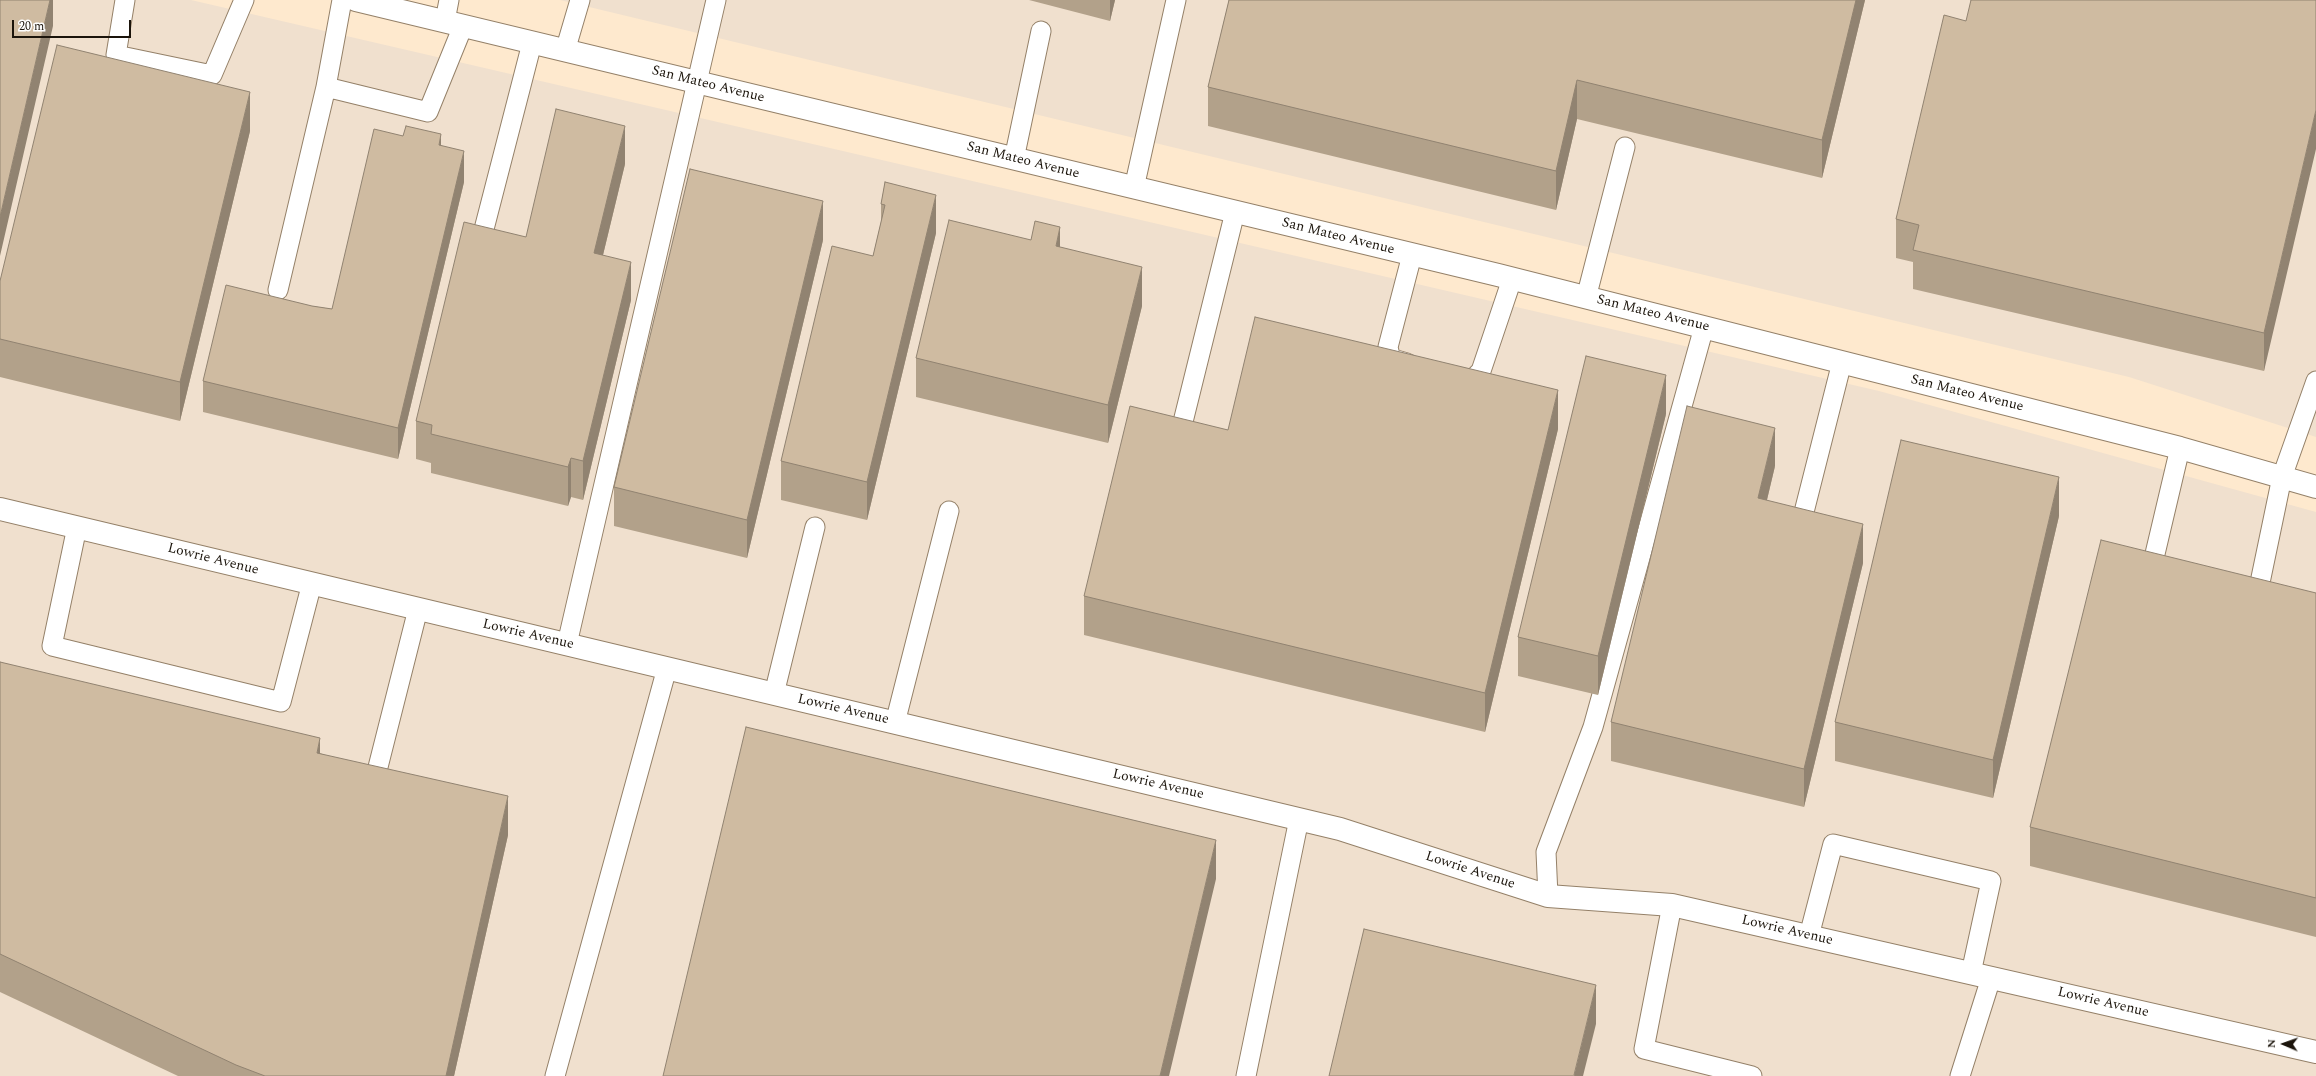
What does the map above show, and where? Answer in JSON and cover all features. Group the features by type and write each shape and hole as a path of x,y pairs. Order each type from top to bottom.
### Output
{"street":[{"name":"San Mateo Avenue","path":"356,0 1512,279 2180,448 2316,487"},
{"name":"Lowrie Avenue","path":"0,509 1340,829 1548,896 1672,905 2316,1052"}],"lane":[{"path":"125,0 116,55 212,75 244,0"},
{"path":"278,290 326,87 342,0"},
{"path":"326,87 428,112 454,24 449,0"},
{"path":"565,51 580,0"},
{"path":"568,644 716,0"},
{"path":"1134,188 1176,0"},
{"path":"1014,159 1041,31"},
{"path":"483,233 532,43"},
{"path":"1586,298 1625,147"},
{"path":"1178,442 1235,212"},
{"path":"1412,255 1388,347 1390,356 1393,359 1468,380 1475,377 1481,371 1512,279"},
{"path":"1548,896 1546,852 1592,727 1704,327"},
{"path":"1803,516 1842,362"},
{"path":"2234,592 2257,597 2282,477 2316,381"},
{"path":"2173,579 2150,575 2180,448"},
{"path":"895,722 949,511"},
{"path":"77,527 52,646 281,702 312,584"},
{"path":"774,694 815,528"},
{"path":"376,775 418,609"},
{"path":"555,1076 667,668"},
{"path":"1246,1076 1299,819"},
{"path":"1809,936 1834,844 1991,881 1981,976 1960,1076"},
{"path":"1672,905 1644,1049 1752,1076"}],"shaded area":[{"path":"0,0 191,0 1879,391 2316,512 2316,1076 0,1076"},
{"path":"560,0 2316,0 2316,437 2129,377"}],"building":[{"path":"0,0 50,0 0,217"},
{"path":"1229,0 1856,0 1822,140 1577,80 1556,171 1208,87"},
{"path":"1971,0 2316,0 2316,110 2264,333 1913,250 1919,225 1896,219 1944,15 1966,21"},
{"path":"57,45 250,92 180,382 0,339 0,281"},
{"path":"556,109 625,126 594,253 631,262 583,461 571,458 568,467 431,434 432,425 416,421 464,222 526,237"},
{"path":"406,126 441,134 439,145 464,151 398,428 203,381 226,285 312,306 332,309 374,129 403,136"},
{"path":"690,169 823,201 747,520 614,487"},
{"path":"885,182 936,195 867,482 781,461 832,246 873,256 885,205 881,204"},
{"path":"949,220 1031,240 1035,221 1060,227 1056,246 1142,267 1108,405 916,358"},
{"path":"1255,317 1558,390 1485,693 1084,596 1130,406 1228,430"},
{"path":"1586,356 1666,375 1598,656 1518,637"},
{"path":"1687,406 1775,428 1758,498 1863,524 1804,769 1611,722"},
{"path":"1901,440 2059,477 1993,760 1835,722"},
{"path":"2101,540 2316,593 2316,898 2030,827"},
{"path":"0,662 320,738 317,753 508,796 446,1076 265,1076 236,1065 0,954"},
{"path":"746,727 1216,840 1160,1076 663,1076"},
{"path":"1364,929 1596,985 1574,1075 1577,1076 1329,1076"}]}
